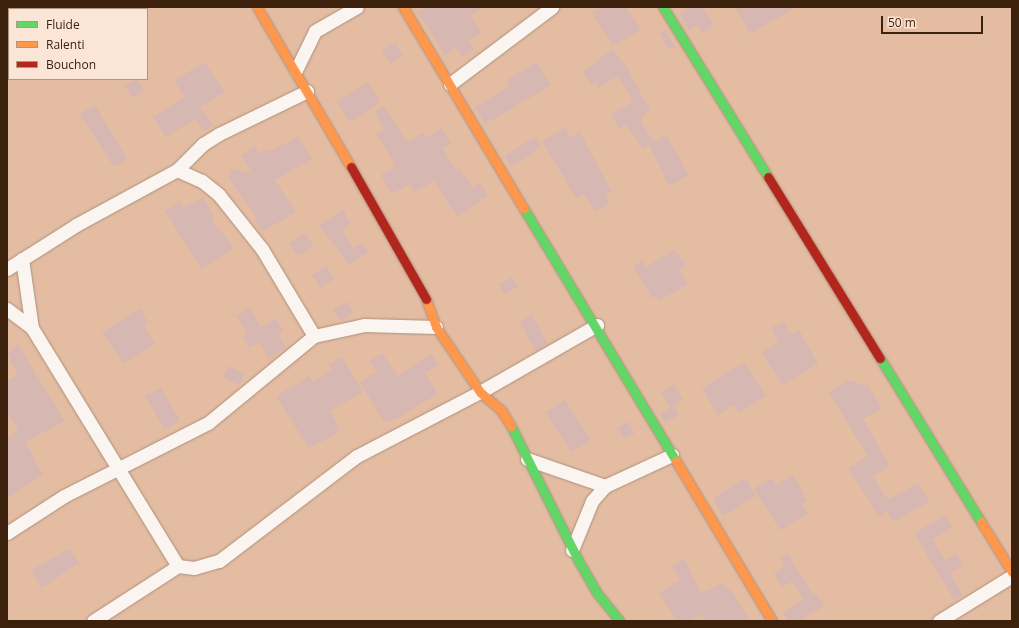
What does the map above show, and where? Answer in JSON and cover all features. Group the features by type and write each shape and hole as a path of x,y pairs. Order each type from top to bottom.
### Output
{"street":[{"path":"257,7 296,70 423,292 436,327 480,392 500,410 528,459 572,550 594,589 620,621"},
{"path":"296,70 315,31 357,7"},
{"path":"403,7 597,325 672,455 772,621"},
{"path":"450,84 552,7"},
{"path":"663,7 1012,572"},
{"path":"7,269 177,170 203,144 218,134 307,91"},
{"path":"177,170 202,181 219,195 262,249 314,336"},
{"path":"22,259 32,328"},
{"path":"7,309 32,328 178,566"},
{"path":"7,533 64,496 208,422 314,336 364,325 436,327"},
{"path":"93,621 178,566 194,568 219,561 357,456 480,392 597,325"},
{"path":"572,550 592,501 605,486 672,455"},
{"path":"528,459 605,486"},
{"path":"939,621 1012,576"}],"building":[{"path":"427,7 484,7 470,15 481,33 469,41 474,49 462,57 456,48 445,55 418,12"},
{"path":"601,7 626,7 641,30 613,46 592,13"},
{"path":"690,7 703,7 714,25 702,33 697,25 689,30 680,14"},
{"path":"735,7 796,7 750,34"},
{"path":"665,30 675,47 669,50 660,33"},
{"path":"395,42 403,56 390,64 382,51"},
{"path":"613,49 628,69 650,111 642,116 642,123 654,142 643,149 626,125 619,129 611,114 633,102 618,76 599,88 595,82 591,84 583,71"},
{"path":"204,62 225,92 200,107 213,125 204,131 196,119 166,137 153,117 185,97 174,81"},
{"path":"536,62 551,85 485,124 475,107 509,87 506,81"},
{"path":"138,80 144,90 132,98 124,85"},
{"path":"368,82 380,102 350,122 337,102"},
{"path":"95,105 127,159 114,167 80,114"},
{"path":"384,106 407,142 423,132 427,138 442,128 451,143 443,148 456,171 460,169 473,188 480,183 488,196 457,216 434,181 415,192 410,184 392,194 381,175 396,166 376,134 384,129 374,112"},
{"path":"565,128 570,138 580,132 612,192 605,195 609,203 595,212 584,194 576,198 542,141"},
{"path":"666,135 689,175 669,186 649,145"},
{"path":"298,137 312,159 275,180 296,212 262,232 254,220 257,218 229,179 231,169 252,173 241,155 254,146 259,153 266,149 268,152"},
{"path":"535,137 542,147 511,166 505,156"},
{"path":"203,197 214,217 211,219 234,248 201,269 165,211 179,202 183,208"},
{"path":"343,210 351,224 342,230 353,248 362,243 368,252 349,265 319,225"},
{"path":"305,233 314,247 298,256 289,243"},
{"path":"674,250 687,265 679,270 688,284 659,301 656,296 652,298 633,266 643,260 646,267"},
{"path":"326,266 334,279 320,288 312,275"},
{"path":"512,277 518,287 504,294 499,284"},
{"path":"347,302 354,313 340,321 333,309"},
{"path":"249,308 261,327 276,318 283,331 278,334 286,348 269,358 259,342 250,348 243,337 247,334 236,316"},
{"path":"140,309 148,323 144,325 155,344 124,363 102,332"},
{"path":"532,315 548,344 536,351 520,322"},
{"path":"783,321 791,334 799,330 818,364 782,385 762,352 778,343 771,328"},
{"path":"18,345 65,421 25,442 43,475 7,497 7,438 19,430 7,412 7,381 18,375 7,353"},
{"path":"382,353 398,376 431,354 438,365 425,373 438,394 396,419 384,422 360,382 377,372 370,361"},
{"path":"342,357 363,392 330,411 339,430 335,435 309,448 276,397 309,376 313,382 332,370 329,365"},
{"path":"744,363 766,396 739,413 734,405 718,415 702,388"},
{"path":"228,366 245,373 240,385 223,378"},
{"path":"847,380 869,386 882,408 863,419 890,466 873,476 884,495 890,499 918,483 930,501 894,522 887,511 879,516 848,468 868,456 829,393"},
{"path":"674,385 683,400 670,407 661,392"},
{"path":"161,388 180,420 165,430 145,396"},
{"path":"565,400 591,440 571,452 546,412"},
{"path":"674,406 679,415 665,423 660,414"},
{"path":"628,422 635,433 624,439 617,428"},
{"path":"793,475 807,500 802,504 808,514 780,530 754,489 772,478 776,485"},
{"path":"746,478 756,496 723,516 713,498"},
{"path":"945,516 952,527 932,539 945,560 956,554 963,566 950,573 963,595 954,600 914,533"},
{"path":"70,549 79,563 42,588 31,570"},
{"path":"788,554 813,595 816,593 824,606 799,621 788,621 783,613 803,600 793,581 782,587 774,573 785,566 780,558"},
{"path":"684,558 701,593 723,583 734,595 750,621 705,621 701,614 689,621 677,621 659,593 680,580 671,566"}],"traffic: fast":[{"path":"663,7 768,177"},
{"path":"524,209 676,461"},
{"path":"880,358 981,522"},
{"path":"511,426 578,560 597,593 620,621"}],"traffic: slow":[{"path":"257,7 351,167"},
{"path":"403,7 524,209"},
{"path":"426,299 436,327 480,392 501,410 511,426"},
{"path":"676,461 772,621"},
{"path":"981,522 1012,572"}],"traffic: jam":[{"path":"351,167 426,299"},
{"path":"768,177 880,358"}]}
